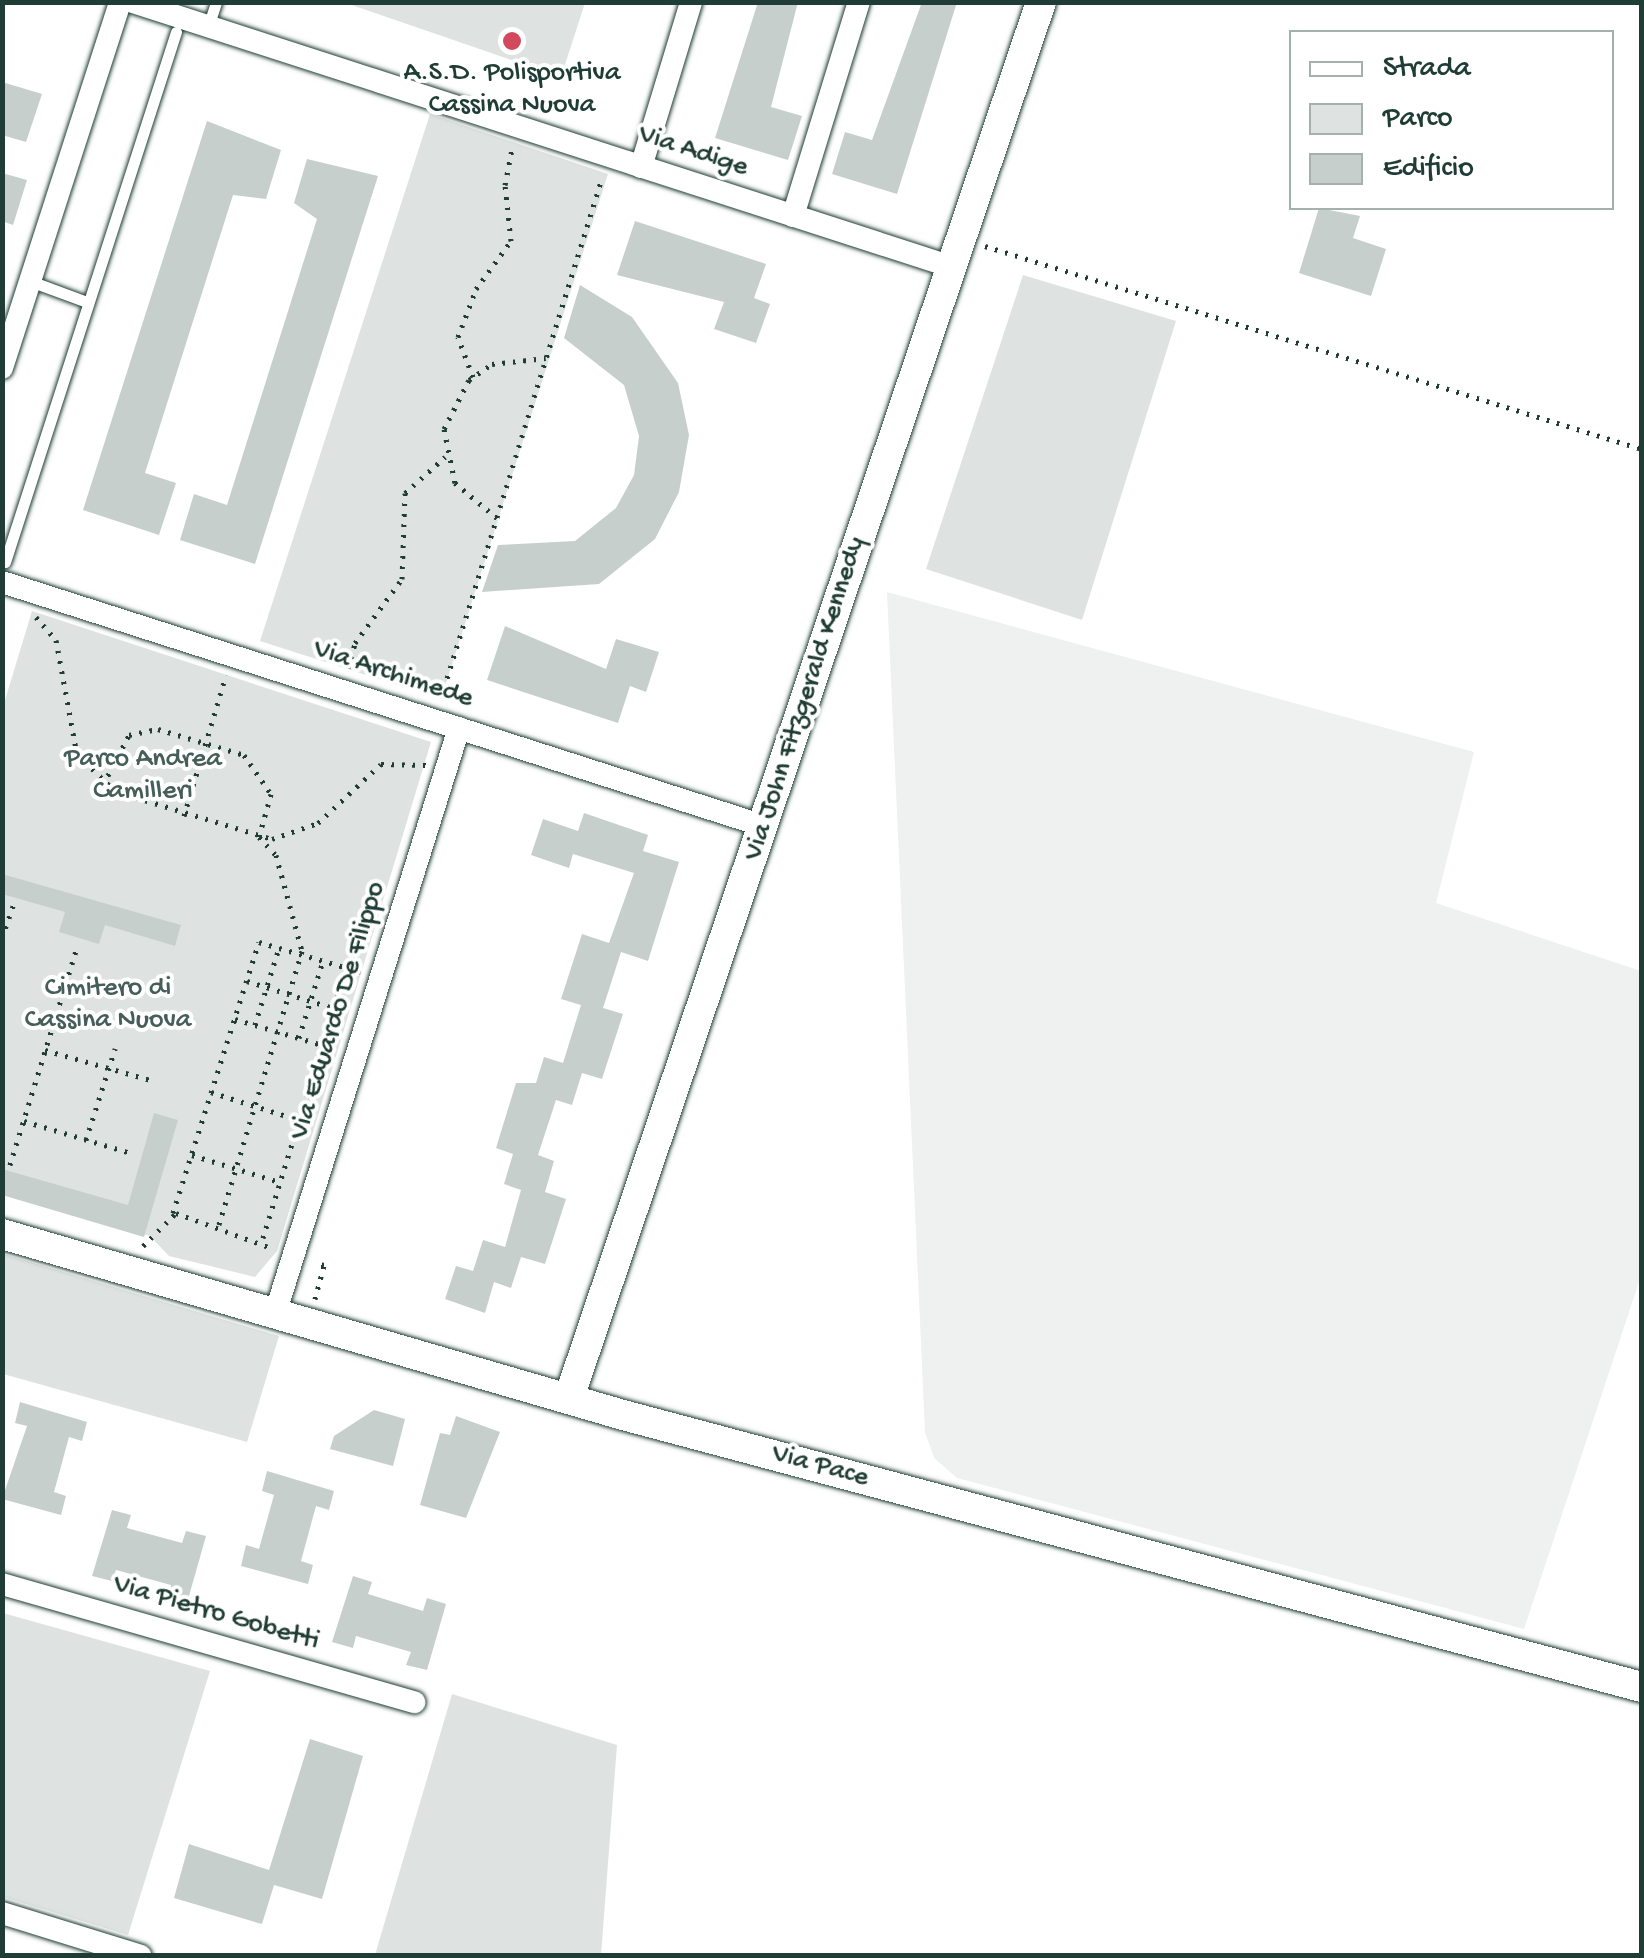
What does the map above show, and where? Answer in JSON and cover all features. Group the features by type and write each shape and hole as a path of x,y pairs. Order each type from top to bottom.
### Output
{"street":[{"path":"2,368 120,2"},
{"name":"Via Adige","path":"132,2 793,216 954,252"},
{"path":"641,167 691,2"},
{"path":"793,216 859,2"},
{"name":"Via John Fitzgerald Kennedy","path":"570,1395 1041,2"},
{"name":"Via Archimede","path":"4,572 341,690 764,826"},
{"name":"Via Eduardo De Filippo","path":"276,1311 460,728"},
{"name":"Via Pace","path":"2,1234 570,1395 1642,1687"},
{"name":"Via Pietro Gobetti","path":"2,1584 414,1702"},
{"path":"2,1913 140,1956"}],"lane":[{"path":"208,27 216,2"},
{"path":"4,572 176,32"},
{"path":"30,281 87,302"}],"path":[{"path":"473,378 458,337 476,289 512,241 505,185 520,128"},
{"path":"432,719 608,156"},
{"path":"954,252 1642,449"},
{"path":"496,518 455,483 446,456 453,402 473,378 518,356 546,358"},
{"path":"341,690 355,643 402,579 405,493 446,456"},
{"path":"36,608 59,651 77,754 103,786 184,816 259,836 302,833 381,764 433,767"},
{"path":"184,816 228,670"},
{"path":"103,786 140,729 206,742 261,772 272,810 259,836"},
{"path":"219,1225 300,954 276,855 259,836"},
{"path":"2,938 14,903"},
{"path":"143,1246 173,1213 259,942 368,974"},
{"path":"255,1025 279,948"},
{"path":"2,1163 10,1165 76,951"},
{"path":"299,1038 323,960"},
{"path":"263,1238 346,968"},
{"path":"247,981 333,1008"},
{"path":"235,1019 322,1045"},
{"path":"46,1050 154,1081"},
{"path":"86,1140 115,1050"},
{"path":"211,1092 299,1120"},
{"path":"24,1121 131,1153"},
{"path":"192,1154 280,1182"},
{"path":"173,1213 263,1238 276,1251"}],"shaded area":[{"path":"887,592 1474,752 1436,903 1641,971 1641,1276 1524,1629 957,1478 934,1458 925,1432"}],"green space":[{"name":"A.S.D. Polisportiva Cassina Nuova","path":"343,2 585,2 585,3 561,77"},
{"path":"430,114 608,174 441,699 260,641"},
{"path":"1023,275 1176,321 1082,620 926,569"},
{"name":"Parco Andrea Camilleri","path":"32,611 431,742 277,1251 255,1277 169,1256 150,1236 3,1194 2,710"},
{"path":"3,1254 279,1336 247,1442 3,1374"},
{"path":"3,1613 210,1671 128,1935 3,1897"},
{"path":"452,1694 617,1745 601,1955 375,1955"}],"building":[{"path":"758,2 798,2 771,107 802,116 788,160 715,138"},
{"path":"922,2 957,2 897,194 832,174 845,132 872,140"},
{"path":"2,82 42,94 26,142 2,135"},
{"path":"207,121 281,150 266,199 233,195 145,473 176,483 159,535 83,510"},
{"path":"307,159 378,176 255,564 180,540 194,494 227,505 317,219 294,203"},
{"path":"2,173 27,180 13,225 2,221"},
{"path":"1318,210 1360,216 1353,238 1386,249 1371,296 1299,273"},
{"path":"635,221 766,264 754,298 770,304 756,343 714,329 724,302 617,275"},
{"path":"580,285 632,317 678,383 689,435 679,492 655,539 599,584 482,592 498,545 575,541 616,508 634,475 639,436 624,385 564,338"},
{"path":"505,626 606,669 616,639 659,652 646,692 630,686 618,723 487,680"},
{"path":"584,813 648,835 643,851 679,862 648,961 621,952 603,1008 623,1014 602,1079 582,1073 572,1105 556,1100 538,1155 554,1161 545,1192 566,1199 545,1264 521,1257 511,1288 494,1282 485,1313 445,1299 456,1266 473,1271 483,1240 505,1247 521,1190 504,1184 513,1154 496,1148 516,1083 536,1083 544,1057 563,1063 581,1005 561,999 582,934 609,943 634,873 573,854 569,868 531,855 543,819 578,831"},
{"path":"2,874 181,925 175,946 105,925 99,944 59,932 65,912 2,894"},
{"path":"154,1113 178,1120 144,1237 2,1195 2,1169 128,1205"},
{"path":"20,1402 87,1422 82,1441 69,1437 54,1492 66,1496 61,1515 2,1499 27,1426 15,1423"},
{"path":"374,1410 405,1419 393,1466 330,1449 334,1436"},
{"path":"456,1416 500,1432 466,1518 420,1505 440,1433 450,1435"},
{"path":"267,1471 334,1491 329,1510 316,1506 301,1561 313,1565 308,1584 241,1566 246,1545 259,1549 274,1495 262,1491"},
{"path":"112,1510 131,1515 127,1528 182,1543 186,1531 206,1536 187,1603 167,1598 171,1585 116,1570 112,1581 92,1576"},
{"path":"353,1576 372,1582 368,1594 423,1611 427,1598 446,1604 427,1670 406,1665 411,1652 356,1636 353,1648 332,1642"},
{"path":"310,1739 363,1756 322,1899 274,1885 262,1924 174,1898 189,1844 269,1870"}],"place":[{"name":"A.S.D. Polisportiva Cassina Nuova","path":"512,41"}],"park label":[{"name":"Cimitero di Cassina Nuova","path":"108,1005"}]}
